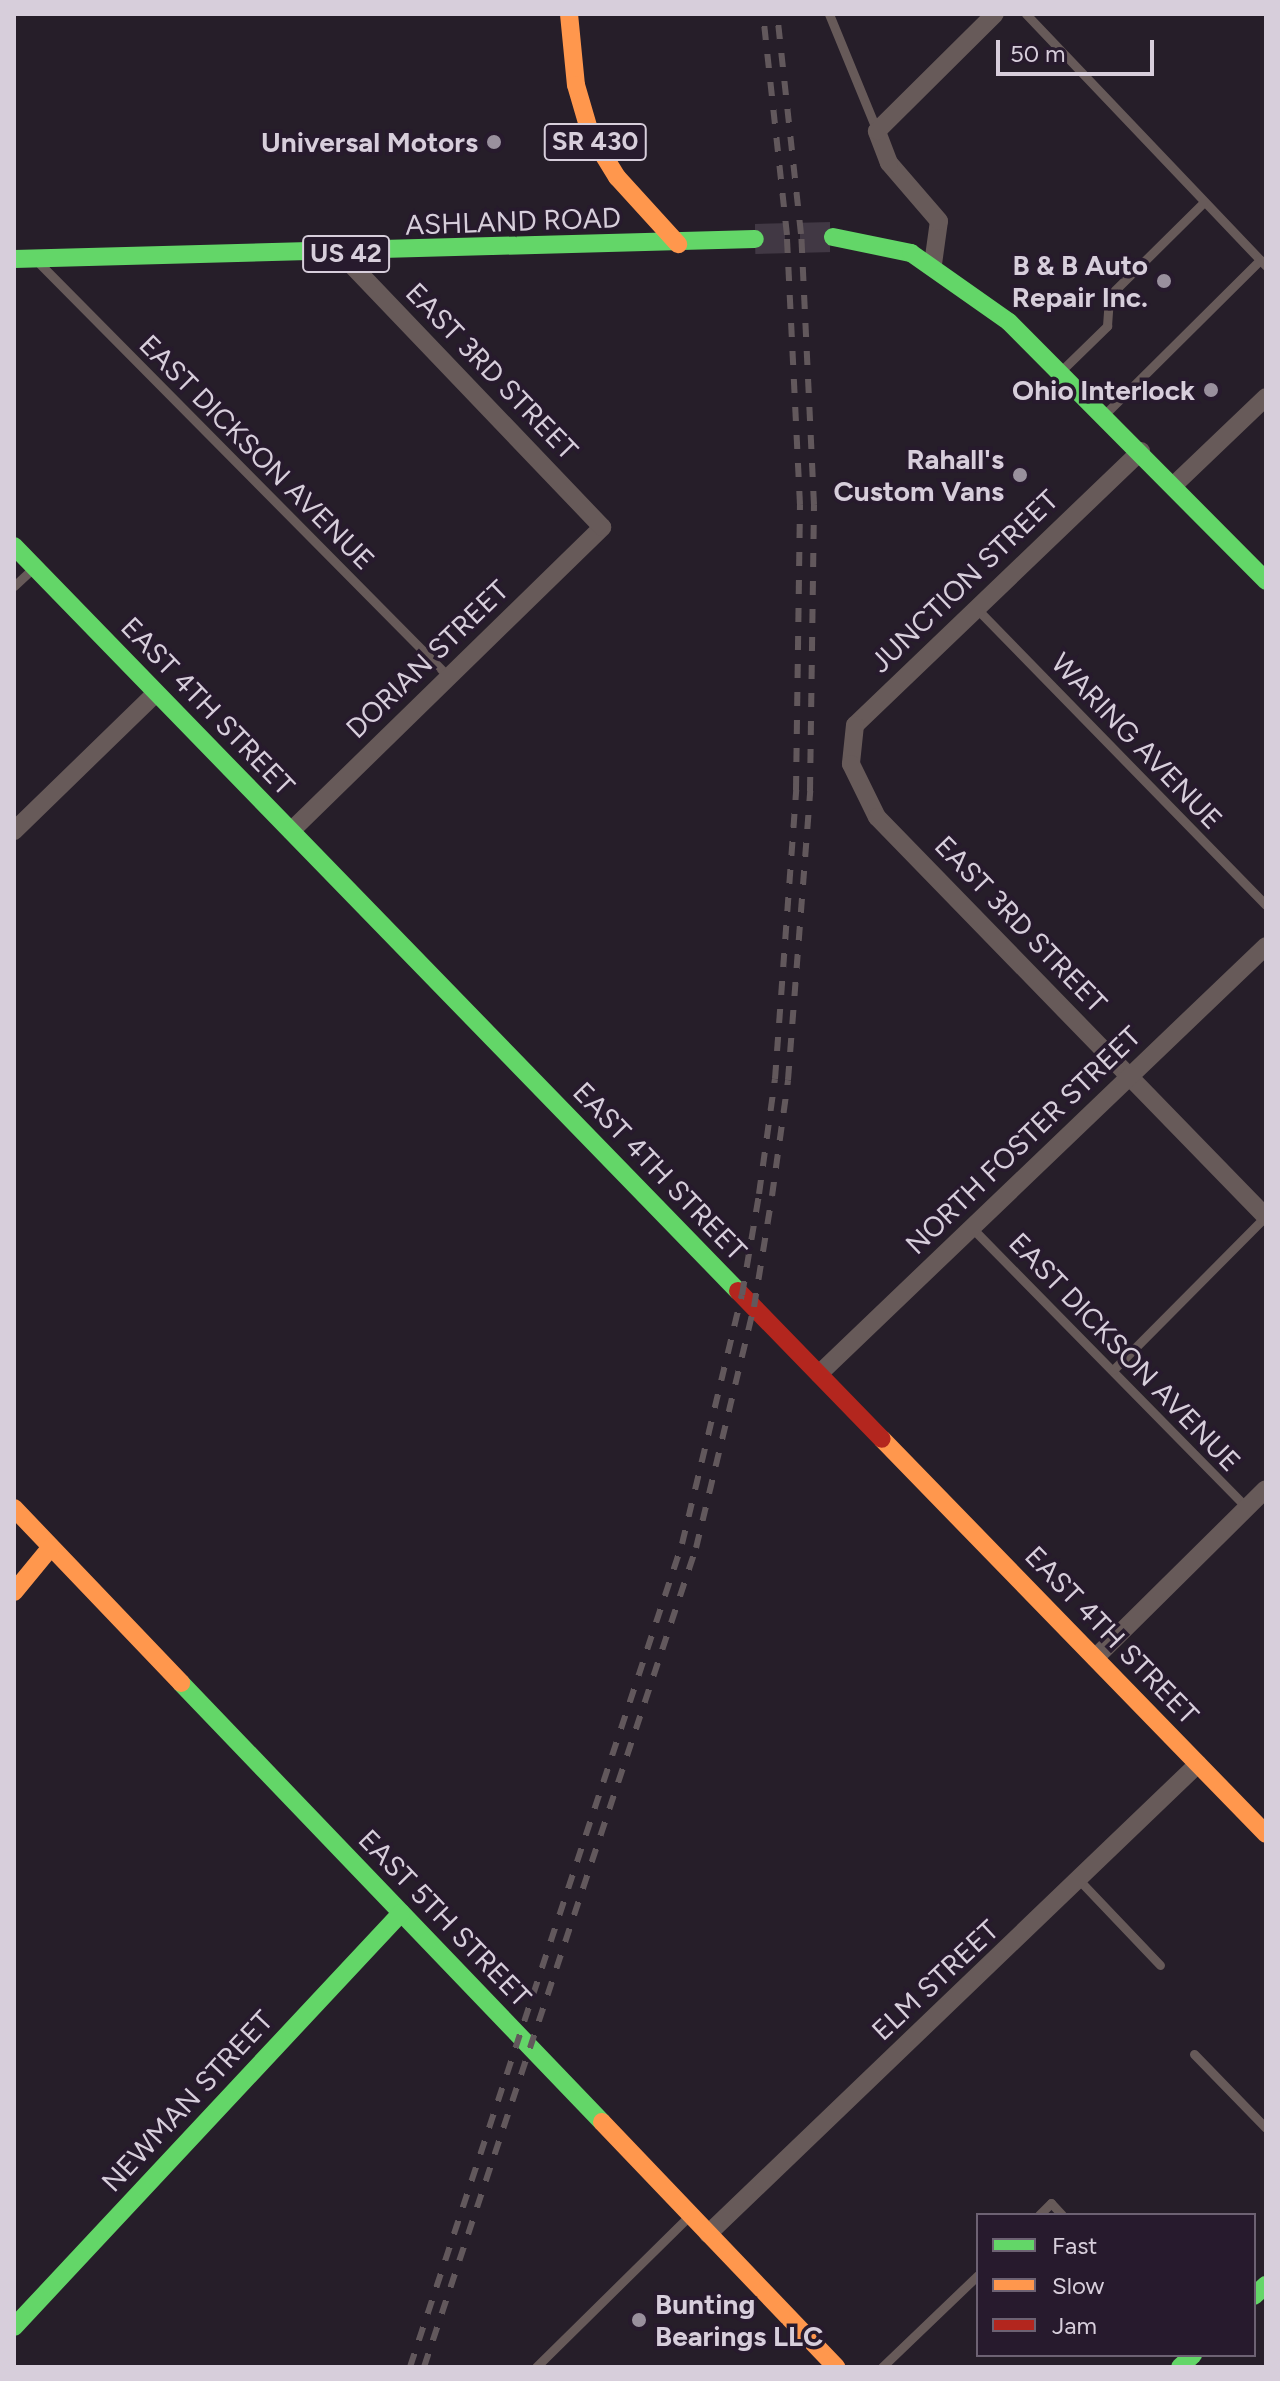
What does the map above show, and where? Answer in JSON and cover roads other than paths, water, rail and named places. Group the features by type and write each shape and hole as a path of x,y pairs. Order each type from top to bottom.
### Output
{"main road":[{"name":"SR 430","path":"569,14 576,85 590,133 617,177 678,244"},
{"path":"833,237 889,245 933,264 1009,322 1141,451 1266,581"},
{"name":"US 42","path":"678,244 755,239"},
{"name":"ASHLAND ROAD","path":"14,259 678,244"},
{"name":"EAST 4TH STREET","path":"14,546 1266,1834"},
{"name":"EAST 5TH STREET","path":"14,1508 836,2367"},
{"path":"14,1592 51,1547"},
{"name":"NEWMAN STREET","path":"14,2327 401,1913"}],"street":[{"path":"933,264 939,221 889,163 877,131 995,14"},
{"name":"EAST 3RD STREET","path":"341,254 602,527"},
{"path":"1174,485 1266,397"},
{"name":"JUNCTION STREET","path":"851,764 855,725 1141,451"},
{"name":"DORIAN STREET","path":"291,831 602,527"},
{"path":"14,831 156,693"},
{"name":"EAST 3RD STREET","path":"851,764 877,817 1266,1217"},
{"name":"NORTH FOSTER STREET","path":"819,1374 1266,946"},
{"path":"1095,1658 1266,1489"},
{"name":"ELM STREET","path":"708,2234 1080,1881 1198,1764"}],"lane":[{"path":"829,14 877,131"},
{"path":"1026,14 1263,263 1105,415"},
{"path":"1060,371 1107,326 1109,296 1203,203"},
{"name":"EAST DICKSON AVENUE","path":"35,258 449,677"},
{"path":"14,586 34,567"},
{"name":"WARING AVENUE","path":"976,608 1266,905"},
{"path":"1113,1370 1266,1217"},
{"name":"EAST DICKSON AVENUE","path":"972,1228 1247,1508"},
{"path":"1080,1881 1160,1965"},
{"path":"1194,2054 1266,2128"},
{"path":"1041,2213 1051,2203 1060,2213"},
{"path":"536,2367 690,2215"},
{"path":"882,2367 976,2277"}],"tunnel":[{"path":"755,239 833,237"}],"railway":[{"path":"410,2367 682,1544 742,1295 759,1194 775,1079 796,790 800,505 787,235 763,14"},
{"path":"424,2367 696,1548 754,1307 772,1196 788,1080 810,791 814,505 801,234 777,14"}],"place":[{"name":"Universal Motors","path":"494,142"},
{"name":"B & B Auto Repair Inc.","path":"1164,281"},
{"name":"Ohio Interlock","path":"1211,390"},
{"name":"Rahall's Custom Vans","path":"1020,475"},
{"name":"Bunting Bearings LLC","path":"639,2320"}]}
